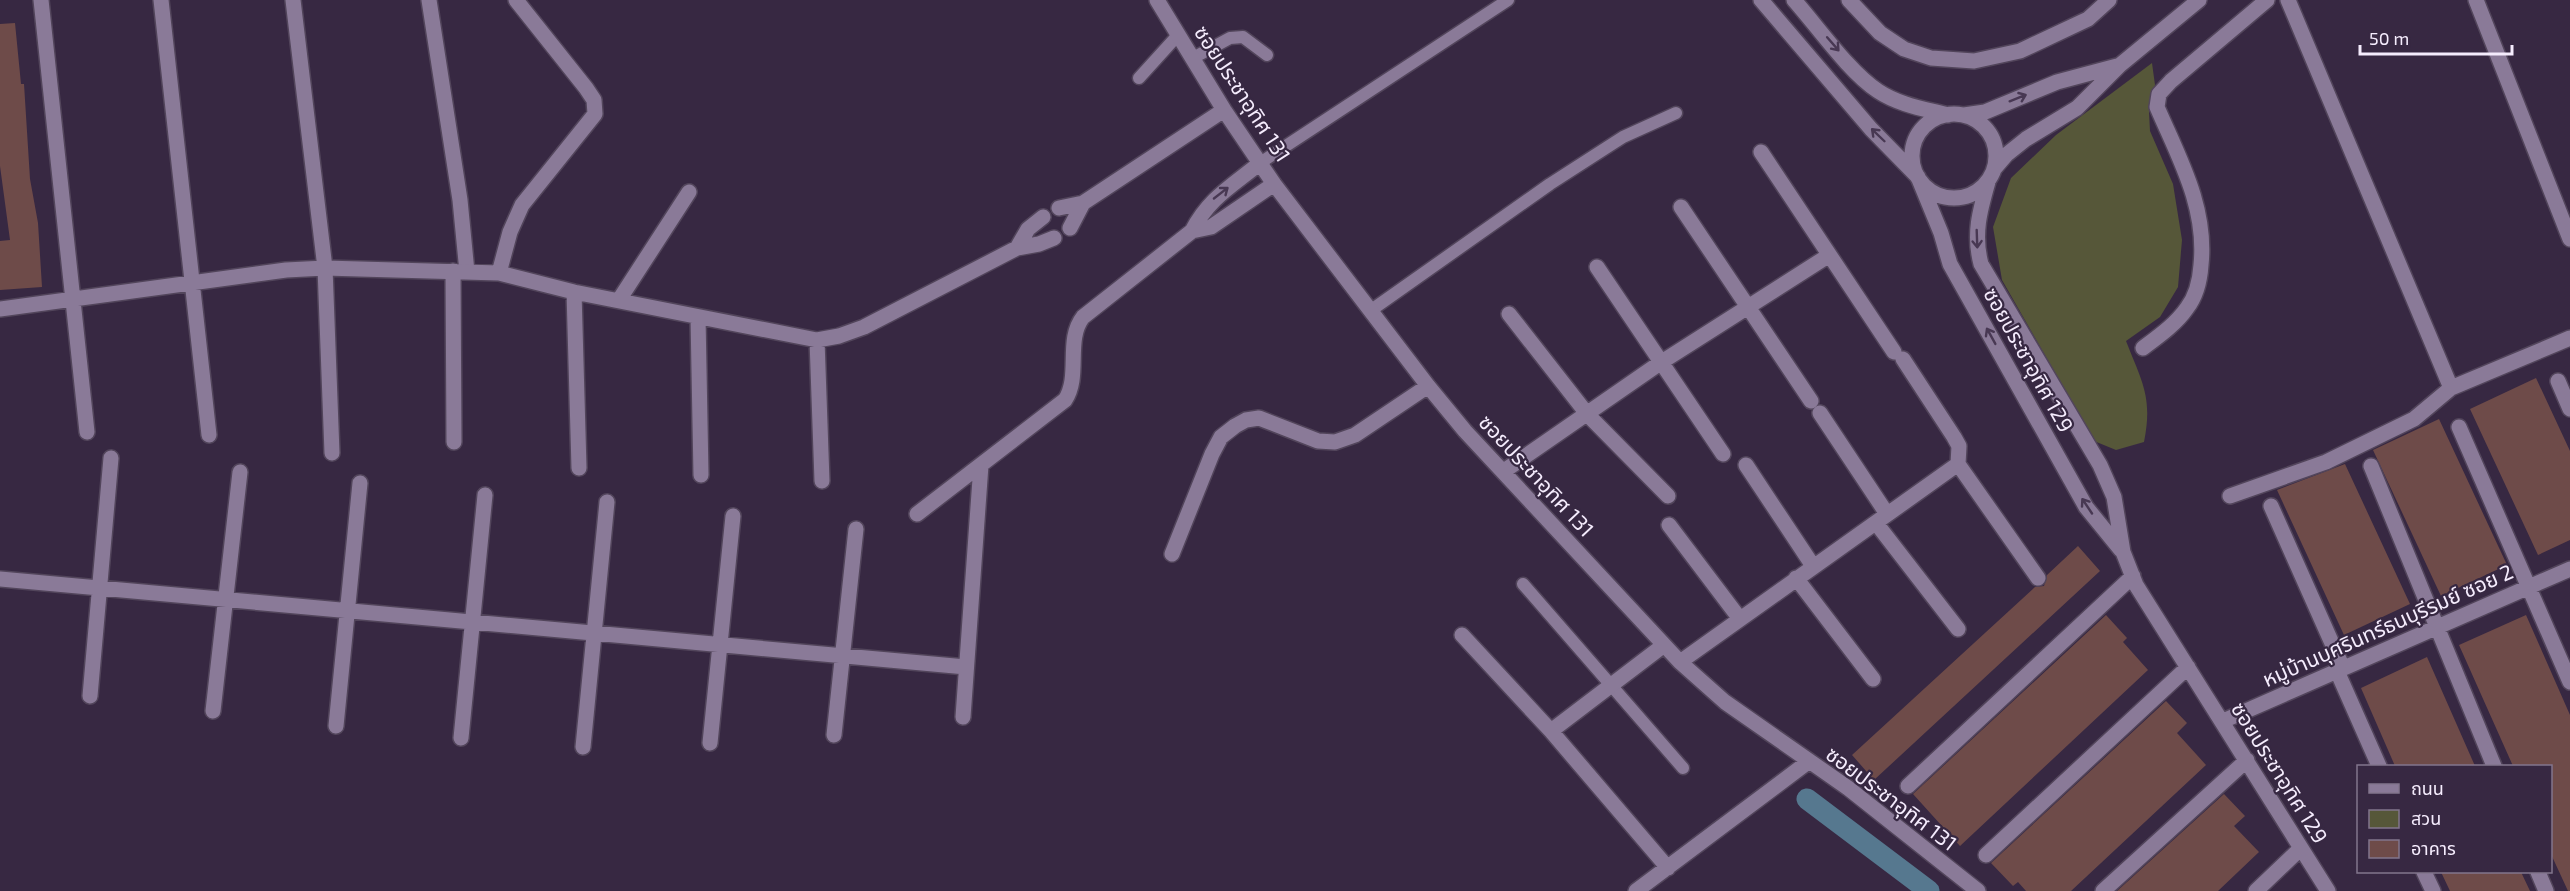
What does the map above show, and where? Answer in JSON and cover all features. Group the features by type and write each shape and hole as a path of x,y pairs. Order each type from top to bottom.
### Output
{"street":[{"path":"41,0 87,432"},
{"path":"161,0 209,435"},
{"path":"293,0 325,268 332,453"},
{"path":"429,0 459,200 460,272 454,442"},
{"path":"499,273 510,232 522,205 594,114 594,100 586,88 516,0"},
{"name":"ซอยประชาอุทิศ 131","path":"1157,0 1224,110 1274,184 1465,431 1680,662 1725,702 1848,788 1978,891"},
{"name":"ซอยประชาอุทิศ 129","path":"1761,0 1871,129 1927,188 1938,195 1952,199 1965,197 1978,191 1991,176"},
{"name":"ซอยประชาอุทิศ 129","path":"1794,0 1853,67 1879,91 1914,107 1976,120 1990,136 1996,156 1977,228 1977,248 1981,264 2100,465 2114,497 2123,552 2133,576 2328,891"},
{"path":"1849,0 1880,33 1904,49 1931,58 1974,61 2020,51 2088,19 2109,0"},
{"path":"1991,176 2006,155 2026,139 2077,108 2120,65 2199,0"},
{"path":"2143,348 2164,332 2188,308 2199,284 2203,247 2201,221 2190,181 2157,107 2159,94 2171,81 2267,0"},
{"path":"2288,0 2451,388"},
{"path":"2476,0 2570,239"},
{"path":"1956,115 1985,112 2057,82 2120,65"},
{"path":"1059,208 1083,203 1224,110"},
{"name":"ซอยประชาอุทิศ 129","path":"1956,115 1936,119 1925,126 1917,138 1913,158 1950,264 2086,507 2123,552"},
{"path":"1761,152 1828,256 1954,438 1959,446 1958,464 2038,578"},
{"path":"917,514 1065,400 1072,390 1076,326 1083,317 1192,231 1211,202 1260,163"},
{"path":"1192,231 1211,227 1274,184"},
{"path":"619,300 689,192"},
{"path":"1070,228 1083,203"},
{"path":"1681,207 1816,407 1882,519 1958,629"},
{"path":"1017,248 1028,229 1043,217"},
{"path":"0,309 286,270 325,268 499,273 574,292 817,340 840,336 864,327 1017,248 1039,244 1054,238"},
{"path":"1504,471 1660,363 1828,256"},
{"path":"1597,267 1723,454"},
{"path":"574,292 579,468"},
{"path":"1509,314 1588,415 1668,496"},
{"path":"698,317 701,475"},
{"path":"2230,496 2326,462 2414,419 2451,388 2570,338"},
{"path":"817,340 822,481"},
{"path":"2558,381 2570,409"},
{"path":"1172,554 1212,454 1221,437 1235,426 1246,420 1259,418 1318,441 1335,442 1355,435 1428,386"},
{"path":"2459,427 2570,682"},
{"path":"90,696 111,458"},
{"path":"1680,662 1958,464"},
{"path":"963,717 981,465"},
{"path":"1746,465 1813,566"},
{"path":"2371,466 2494,765"},
{"path":"213,711 240,472"},
{"path":"336,726 360,483"},
{"path":"460,738 485,495"},
{"path":"583,747 596,634 607,502"},
{"path":"2271,506 2379,765"},
{"path":"710,743 733,516"},
{"path":"1669,525 1740,619"},
{"path":"834,735 856,529"},
{"name":"หมู่บ้านบุศรินทร์ธนบุรีรมย์ ซอย 2","path":"2223,721 2570,569"},
{"path":"1908,786 2133,576"},
{"path":"1796,578 1873,679"},
{"path":"0,579 966,667"},
{"path":"1462,635 1551,731 1668,868"},
{"path":"1551,731 1664,645"},
{"path":"1986,855 2188,667"},
{"path":"2103,891 2247,760"},
{"path":"1636,891 1808,762"},
{"path":"2256,891 2301,848"},
{"path":"2424,873 2433,891"},
{"path":"2538,873 2546,891"}],"lane":[{"path":"1260,163 1508,0"},
{"path":"1139,78 1178,35"},
{"path":"1193,58 1230,38 1243,37 1267,55"},
{"path":"1370,311 1550,183 1623,137 1676,113"},
{"path":"1523,584 1683,768"}],"green space":[{"path":"2152,63 2155,85 2149,112 2150,131 2173,184 2182,240 2178,287 2160,317 2126,341 2144,390 2146,426 2144,442 2116,450 2094,441 2002,280 1993,227 2011,178 2056,135"}],"building":[{"path":"15,23 21,84 24,84 30,179 38,223 42,287 0,290 0,241 10,240 0,166 0,24"},
{"path":"2536,378 2570,451 2570,540 2538,555 2470,409"},
{"path":"2439,419 2507,565 2441,596 2373,450"},
{"path":"2345,464 2410,604 2344,635 2277,490"},
{"path":"2078,546 2100,571 1874,780 1852,755 2035,587 2044,586 2047,575"},
{"path":"2106,615 2127,638 2123,642 2148,670 1960,846 1913,794"},
{"path":"2526,615 2570,715 2570,891 2552,856 2552,765 2513,765 2459,645"},
{"path":"2427,657 2475,765 2395,765 2361,688"},
{"path":"2166,701 2187,723 2177,733 2206,765 2071,891 2026,891 2018,882 2013,886 1991,863"},
{"path":"2224,794 2245,816 2234,826 2259,852 2218,891 2117,891"},
{"path":"2441,873 2521,873 2530,891 2450,891"}],"waterway":[{"path":"1807,799 1929,891"}]}
